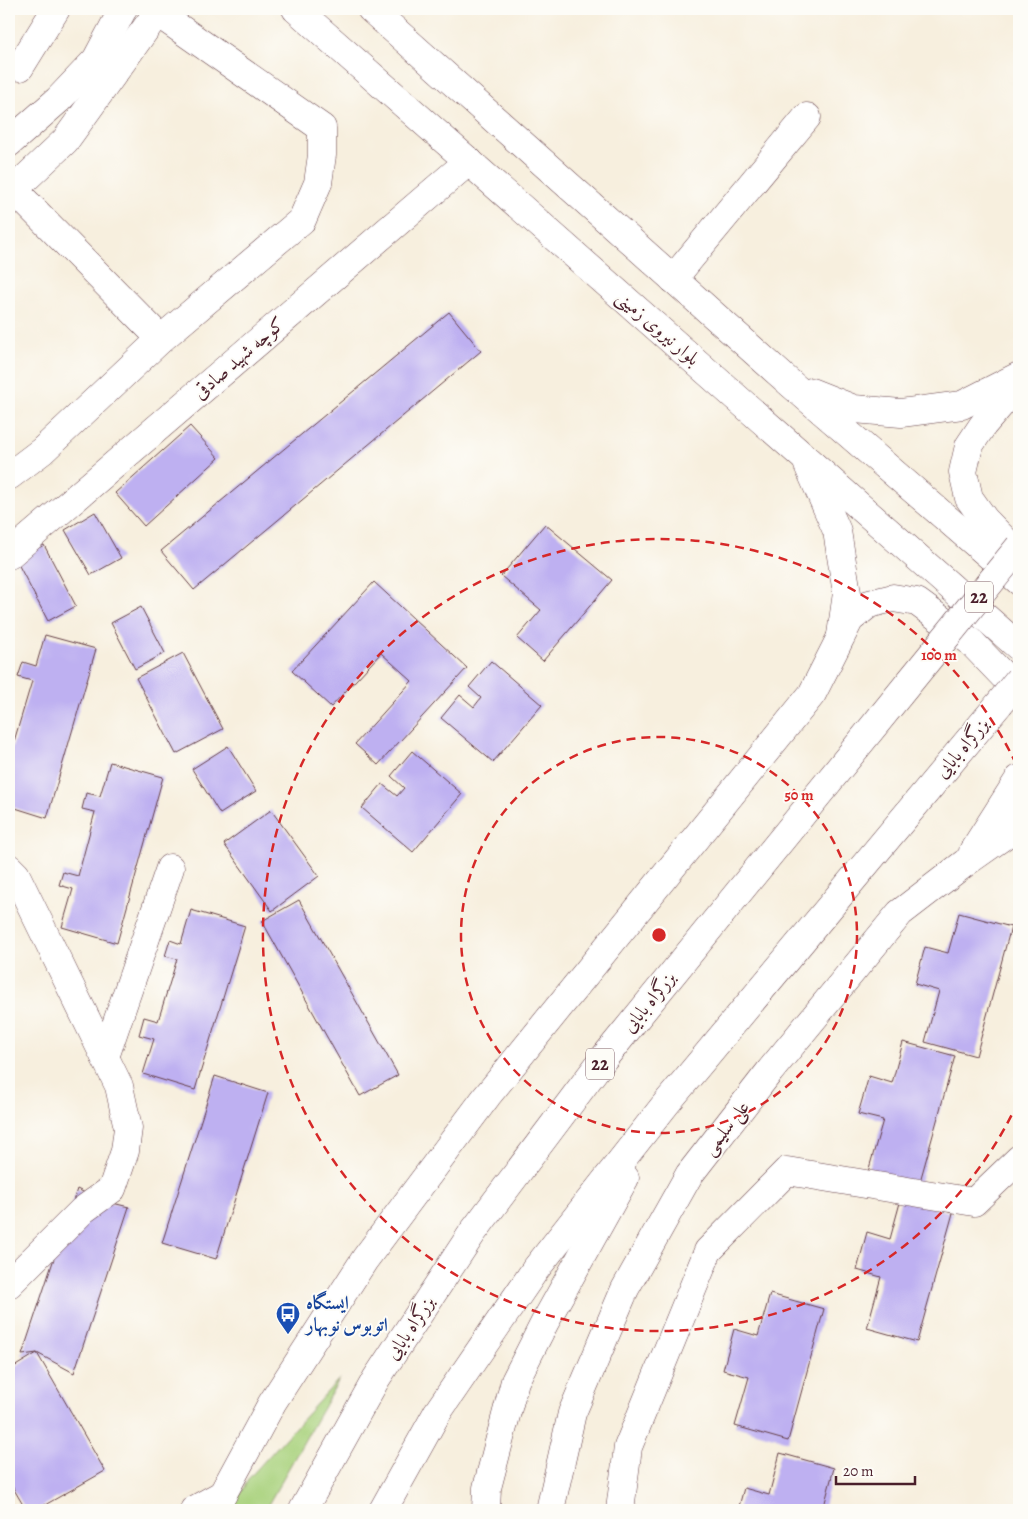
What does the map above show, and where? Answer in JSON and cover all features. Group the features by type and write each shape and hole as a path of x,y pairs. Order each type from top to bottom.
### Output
{"main road":[{"path":"20,67 56,9"},
{"path":"9,143 58,100 96,60 123,9"},
{"name":"بلوار نیروی زمینی","path":"296,9 1019,647"},
{"path":"370,9 791,384 1019,581"},
{"path":"9,476 42,451 161,340 302,220 318,182 322,156 322,128 155,11 65,141 10,190 161,340"},
{"path":"673,279 807,117"},
{"name":"کوچه شهید صادقی","path":"9,555 469,161"},
{"path":"791,384 854,409 901,413 962,404 1019,376"},
{"path":"1019,383 983,425 968,446 963,472 969,498 984,519 1019,555"},
{"path":"804,456 837,531 847,593 840,641"},
{"name":"بزرگراه بابایی","path":"303,1510 376,1379 473,1232 604,1058 1019,548"},
{"path":"194,1510 219,1502 272,1403 366,1258 486,1096 812,694 850,619 869,604 893,598 917,602 970,641 1009,698"},
{"name":"بزرگراه بابایی","path":"383,1510 437,1413 535,1270 665,1105 1009,698 1019,679"},
{"path":"965,863 1019,779"},
{"name":"علی سلیمی","path":"550,1510 572,1413 625,1289 689,1175 770,1071 900,913 1019,824"},
{"path":"9,868 16,875 119,1086 128,1128 125,1151 112,1189 83,1210 9,1284"},
{"path":"105,1057 170,868"},
{"path":"486,1510 488,1488 515,1381 550,1313 665,1105"},
{"path":"620,1510 628,1447 708,1251 788,1170 974,1202 1019,1159"}],"green space":[{"path":"340,1378 265,1510 231,1510 249,1478"}],"building":[{"path":"449,312 481,351 194,590 161,551"},
{"path":"190,426 219,458 144,526 115,493"},
{"path":"95,512 121,558 91,575 65,530"},
{"path":"545,524 612,580 543,661 517,638 541,610 501,576"},
{"path":"44,545 76,606 48,621 16,560"},
{"path":"374,582 467,668 378,765 355,744 412,681 381,653 331,707 292,671"},
{"path":"141,607 165,653 135,669 111,623"},
{"path":"45,635 96,649 47,818 9,806 9,747 12,748 32,681 18,677 23,662 36,666"},
{"path":"183,653 223,729 176,754 136,678"},
{"path":"491,661 542,705 493,762 441,718 460,695 474,707 481,698 469,687"},
{"path":"228,746 256,791 220,814 192,769"},
{"path":"412,751 462,794 413,852 362,808 382,784 397,796 404,788 391,776"},
{"path":"110,762 163,777 117,943 62,927 73,889 59,885 63,872 78,876 95,812 82,809 86,793 100,796"},
{"path":"271,810 319,876 272,911 224,844"},
{"path":"299,900 398,1075 360,1096 262,921"},
{"path":"191,910 245,926 195,1090 143,1074 154,1039 139,1035 144,1017 158,1021 177,959 165,956 170,940 181,944"},
{"path":"959,913 1011,927 976,1056 925,1042 939,991 915,984 925,947 948,953"},
{"path":"903,1042 955,1056 919,1185 868,1172 883,1120 858,1114 869,1076 892,1083"},
{"path":"215,1076 268,1093 216,1259 162,1243"},
{"path":"77,1189 100,1200 129,1207 74,1373 37,1353 22,1355"},
{"path":"901,1199 953,1213 917,1342 867,1328 881,1277 857,1270 867,1232 890,1239"},
{"path":"770,1294 824,1309 788,1441 735,1426 749,1377 723,1370 734,1329 758,1336"},
{"path":"37,1353 105,1471 36,1510 26,1510 9,1481 9,1370"},
{"path":"780,1453 834,1468 823,1510 738,1510 744,1488 769,1495"}],"place":[{"name":"ایستگاه اتوبوس نوبهار","path":"288,1335"}]}
